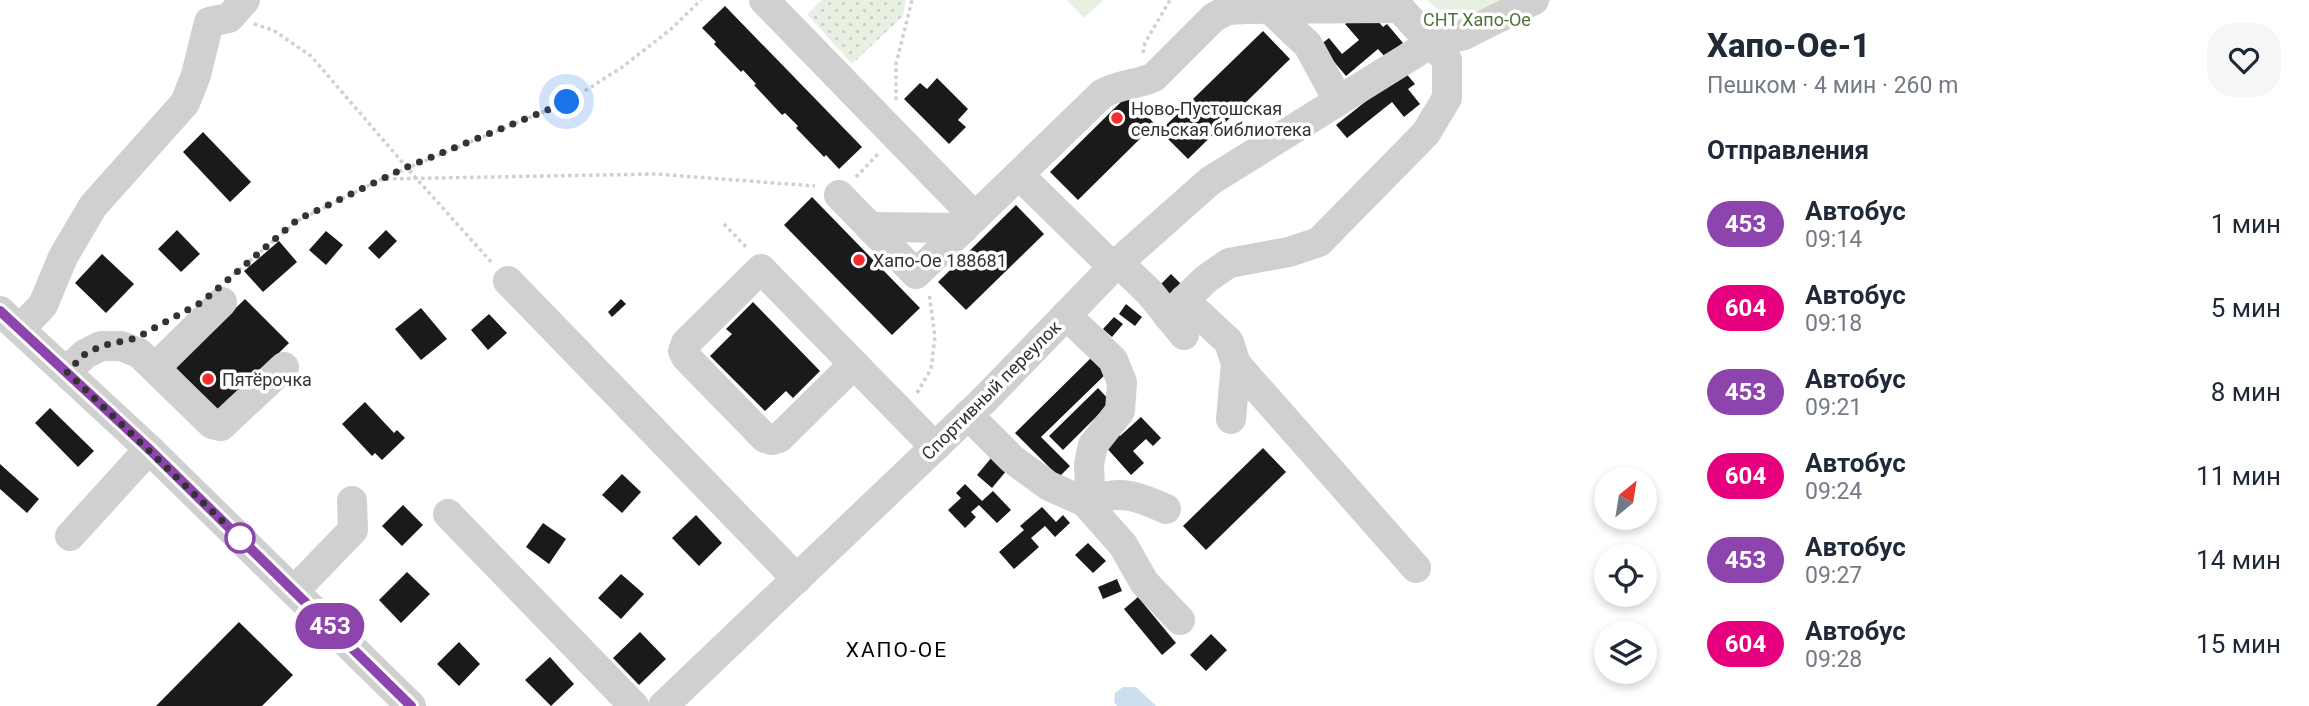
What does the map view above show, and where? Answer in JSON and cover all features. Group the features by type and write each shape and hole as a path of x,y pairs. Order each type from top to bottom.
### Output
{"street":[{"name":"Спортивный переулок","path":"663,706 968,415 1116,265 1210,181 1433,42 1464,35 1534,0"},
{"path":"772,3 897,137 970,223"},
{"path":"835,191 916,274 1102,94 1116,86 1142,83 1154,76 1214,17 1228,10 1396,4 1447,60 1447,98 1426,133 1319,242 1289,253 1229,263 1206,279 1179,317"},
{"path":"237,9 209,22 185,103 93,206 63,257 43,305 10,320 149,449 411,706"},
{"path":"1270,9 1308,45 1338,100"},
{"path":"1019,175 1116,265 1179,317 1229,342 1236,364 1231,419"},
{"path":"870,227 970,223"},
{"path":"854,365 779,438 772,440 765,438 683,351 686,343 761,270 935,447"},
{"path":"508,281 797,579"},
{"path":"155,368 222,293"},
{"path":"1066,315 1113,360 1122,382 1120,411 1093,445 1088,464 1090,488 1085,502"},
{"path":"67,372 85,354 101,346 121,346 139,353 212,424 221,426 284,367"},
{"path":"1236,364 1416,568"},
{"path":"968,415 1012,459 1049,486 1085,502 1123,545 1144,582 1180,620"},
{"path":"70,536 149,449"},
{"path":"1085,502 1109,494 1141,498 1166,509"},
{"path":"295,591 353,530 352,501"},
{"path":"447,514 634,706"}],"path":[{"path":"222,293 297,220 407,167 567,102 621,68 670,30 701,0"},
{"path":"383,179 655,174 835,191 858,176 877,154 897,137 895,64 912,0"},
{"path":"1154,76 1143,56 1145,43 1170,0"},
{"path":"237,9 311,55 508,281"},
{"path":"724,224 759,259 761,270"},
{"path":"904,415 931,369 934,337 929,293 916,274"}],"green space":[{"path":"822,0 906,0 903,16 852,64 807,14"},
{"path":"1067,0 1103,0 1084,18"},
{"name":"СНТ Хапо-Ое","path":"1427,0 1552,0 1474,43"}],"water":[{"path":"1123,687 1136,687 1156,706 1117,706 1114,702 1115,693"}],"building":[{"path":"725,6 862,147 839,169 796,128 798,126 785,113 782,115 702,28"},
{"path":"1371,13 1383,27 1387,24 1403,43 1385,57 1378,49 1346,76 1320,45 1329,38 1342,54 1359,40 1345,24 1356,14"},
{"path":"1263,31 1290,59 1188,159 1160,131"},
{"path":"1404,71 1415,84 1408,89 1420,104 1404,117 1392,102 1347,138 1336,125"},
{"path":"937,78 968,109 958,120 966,127 949,144 904,99 920,83 927,89"},
{"path":"1127,96 1155,124 1078,200 1050,172"},
{"path":"203,132 251,182 230,202 183,152"},
{"path":"812,197 920,308 892,335 784,225"},
{"path":"1016,205 1044,234 966,310 938,282"},
{"path":"177,230 200,254 181,272 158,249"},
{"path":"386,230 397,241 379,259 368,248"},
{"path":"326,231 343,245 326,265 309,250"},
{"path":"279,241 297,262 263,292 244,271"},
{"path":"102,254 134,284 106,313 75,283"},
{"path":"1171,274 1181,284 1170,295 1160,285"},
{"path":"245,299 289,343 219,412 175,367"},
{"path":"621,299 626,304 612,317 608,312"},
{"path":"753,302 820,371 793,398 786,391 765,411 710,356 732,334 726,329"},
{"path":"1126,304 1142,317 1135,326 1119,314"},
{"path":"421,308 447,339 421,360 395,329"},
{"path":"489,314 507,333 488,350 471,330"},
{"path":"1114,317 1123,324 1112,337 1103,329"},
{"path":"1095,354 1110,370 1041,437 1070,466 1059,477 1015,433"},
{"path":"1098,388 1111,402 1063,450 1049,436"},
{"path":"365,402 394,433 397,430 405,438 382,460 375,453 372,456 342,424"},
{"path":"50,408 94,451 78,467 35,423"},
{"path":"1141,417 1161,438 1153,446 1146,439 1133,451 1144,463 1131,475 1104,445 1117,433 1120,436"},
{"path":"1263,448 1286,472 1206,550 1183,526"},
{"path":"992,457 1007,470 992,488 977,475"},
{"path":"0,464 39,499 27,513 0,489"},
{"path":"622,474 641,492 622,513 602,495"},
{"path":"965,484 982,501 993,491 1011,510 997,523 979,505 971,512 976,517 965,528 948,510 961,498 956,493"},
{"path":"403,505 423,525 402,546 382,526"},
{"path":"1042,507 1056,522 1063,515 1070,523 1055,537 1045,526 1031,538 1039,547 1014,569 999,552 1024,530 1020,526"},
{"path":"696,515 722,543 699,566 672,538"},
{"path":"543,523 566,539 549,564 526,547"},
{"path":"1088,543 1106,561 1093,573 1075,555"},
{"path":"407,572 430,594 401,623 379,600"},
{"path":"621,574 644,594 621,619 598,598"},
{"path":"1117,579 1122,591 1103,599 1098,587"},
{"path":"1138,597 1176,643 1162,655 1124,609"},
{"path":"239,622 293,675 262,706 156,706"},
{"path":"640,632 666,659 639,685 613,658"},
{"path":"1211,634 1227,650 1206,671 1190,655"},
{"path":"459,642 480,664 459,686 437,664"},
{"path":"550,657 574,684 551,706 525,680"}],"bus line":[{"name":"453","path":"0,311 149,449 411,706"}],"place":[{"name":"Ново-Пустошская сельская библиотека","path":"1117,118"},
{"name":"Хапо-Ое 188681","path":"859,260"},
{"name":"Пятёрочка","path":"208,379"}],"district":[{"name":"ХАПО-ОЕ","path":"897,650"}],"route":[{"path":"240,538 67,372 85,354 101,346 136,338 202,302 297,220 407,167 567,102"}]}
